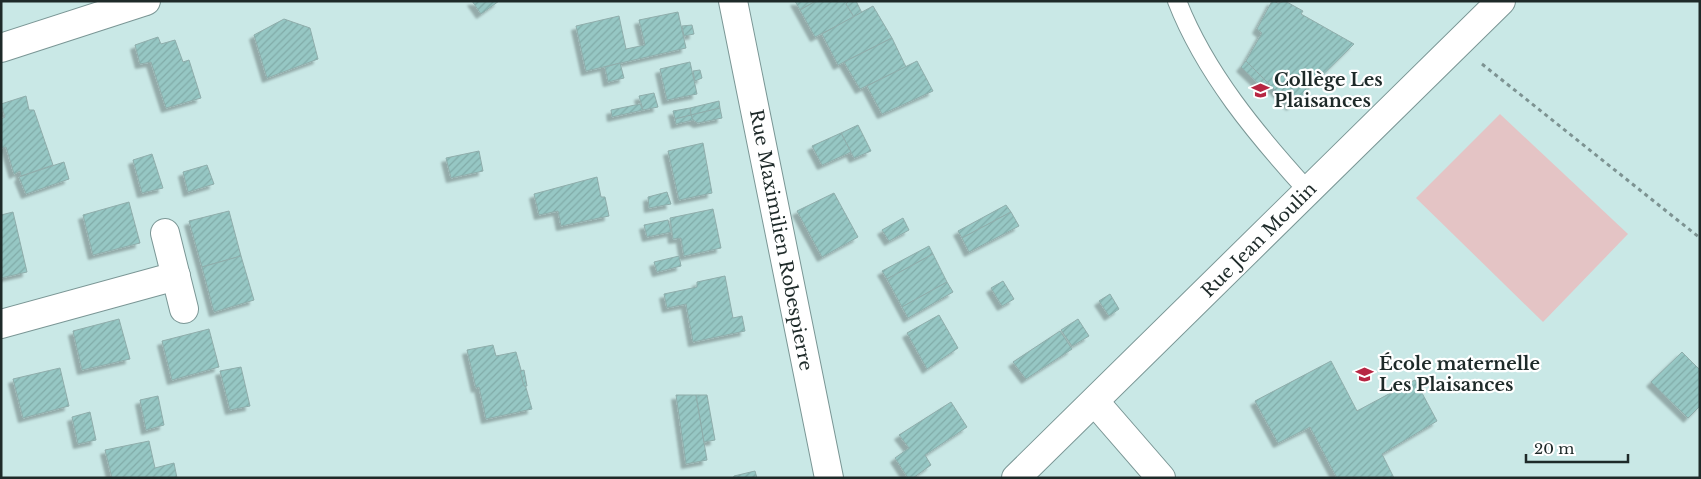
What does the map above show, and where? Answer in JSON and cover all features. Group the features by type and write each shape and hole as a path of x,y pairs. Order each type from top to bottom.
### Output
{"street":[{"path":"1,48 146,1"},
{"name":"Rue Maximilien Robespierre","path":"733,1 828,478"},
{"name":"Rue Jean Moulin","path":"1016,478 1501,1"},
{"path":"165,233 184,309"},
{"path":"1,324 176,276"},
{"path":"1095,402 1161,478"}],"lane":[{"path":"1177,1 1188,29 1239,110 1263,142 1308,191"}],"path":[{"path":"1456,44 1700,238"}],"shaded area":[{"path":"1500,114 1628,234 1543,322 1416,198"}],"building":[{"path":"472,1 499,1 481,14"},
{"path":"795,1 816,1 800,10"},
{"path":"816,1 849,1 846,4 854,17 815,37 800,10"},
{"path":"849,1 856,1 862,13 854,17 846,4"},
{"path":"1272,1 1278,3 1285,1 1303,11 1301,14 1354,44 1291,106 1246,61 1262,33 1257,29"},
{"path":"873,6 892,38 838,65 822,34"},
{"path":"678,12 686,48 586,71 576,26 619,16 626,49 645,45 639,20"},
{"path":"284,19 310,28 318,59 267,78 254,35"},
{"path":"692,25 694,34 684,36 682,26"},
{"path":"158,37 161,44 175,40 183,62 189,60 201,98 166,108 151,62 140,64 135,45"},
{"path":"892,38 906,67 860,89 844,62"},
{"path":"917,61 933,91 882,114 867,86"},
{"path":"1246,61 1269,84 1264,89 1241,67"},
{"path":"690,62 697,94 667,100 660,69"},
{"path":"620,63 624,78 608,82 605,67"},
{"path":"700,70 702,78 695,81 693,71"},
{"path":"654,93 658,107 643,110 639,96"},
{"path":"26,96 29,110 34,110 53,165 21,176 20,171 14,174 6,147 1,148 1,119 5,117 1,104"},
{"path":"719,101 720,108 691,115 690,108"},
{"path":"640,104 643,110 612,117 611,110"},
{"path":"690,108 691,115 675,119 673,111"},
{"path":"720,108 722,118 698,123 693,120 691,115"},
{"path":"691,115 693,120 676,124 675,119"},
{"path":"858,125 871,151 854,158 841,133"},
{"path":"841,133 851,152 822,165 812,146"},
{"path":"703,143 712,193 679,200 668,151"},
{"path":"479,151 483,171 451,178 446,158"},
{"path":"152,154 163,188 142,193 133,160"},
{"path":"64,162 69,179 26,194 19,177"},
{"path":"207,165 214,184 188,192 183,172"},
{"path":"597,177 601,197 605,197 609,216 561,226 558,211 539,215 534,194"},
{"path":"667,192 671,204 649,208 648,197"},
{"path":"834,193 858,237 822,257 797,211"},
{"path":"129,202 140,243 93,255 83,215"},
{"path":"1006,205 1011,212 962,238 958,231"},
{"path":"713,209 721,248 684,256 681,238 673,239 670,218"},
{"path":"229,211 241,256 202,267 189,221"},
{"path":"13,212 27,272 1,278 1,215"},
{"path":"1011,212 1019,226 969,252 962,238"},
{"path":"903,218 909,230 889,241 882,230"},
{"path":"668,220 671,232 647,237 644,225"},
{"path":"929,246 933,254 887,279 882,271"},
{"path":"933,254 947,282 902,307 887,279"},
{"path":"241,256 254,300 214,312 202,267"},
{"path":"679,256 681,266 657,272 654,262"},
{"path":"725,276 733,318 742,316 745,331 693,342 686,304 667,308 664,294 697,287 697,282"},
{"path":"1003,281 1014,299 1002,306 991,288"},
{"path":"947,282 953,292 908,318 902,307"},
{"path":"1110,294 1119,309 1109,316 1099,301"},
{"path":"939,315 958,348 927,369 907,333"},
{"path":"119,319 130,359 82,370 73,331"},
{"path":"1078,319 1089,336 1072,346 1061,330"},
{"path":"209,329 219,367 172,380 162,341"},
{"path":"1060,331 1072,349 1026,379 1013,362"},
{"path":"493,345 496,356 516,352 532,409 486,419 479,387 476,388 467,350"},
{"path":"1682,352 1700,370 1700,406 1688,418 1651,382"},
{"path":"1331,361 1357,411 1415,380 1437,421 1382,454 1394,478 1337,478 1310,427 1278,443 1255,401"},
{"path":"241,367 250,406 230,410 220,371"},
{"path":"60,368 69,406 23,418 13,379"},
{"path":"524,370 527,386 524,386 520,371"},
{"path":"676,395 696,395 707,460 686,464"},
{"path":"696,395 707,395 715,440 704,442"},
{"path":"158,396 164,425 146,430 140,400"},
{"path":"951,402 967,427 925,455 931,465 913,478 908,478 895,458 909,448 899,435"},
{"path":"90,412 96,440 78,444 72,417"},
{"path":"149,441 155,468 174,463 177,478 112,478 105,450"},
{"path":"755,471 757,478 733,478 734,476"}],"place":[{"name":"Collège Les Plaisances","path":"1260,90"},
{"name":"École maternelle Les Plaisances","path":"1365,374"}]}
